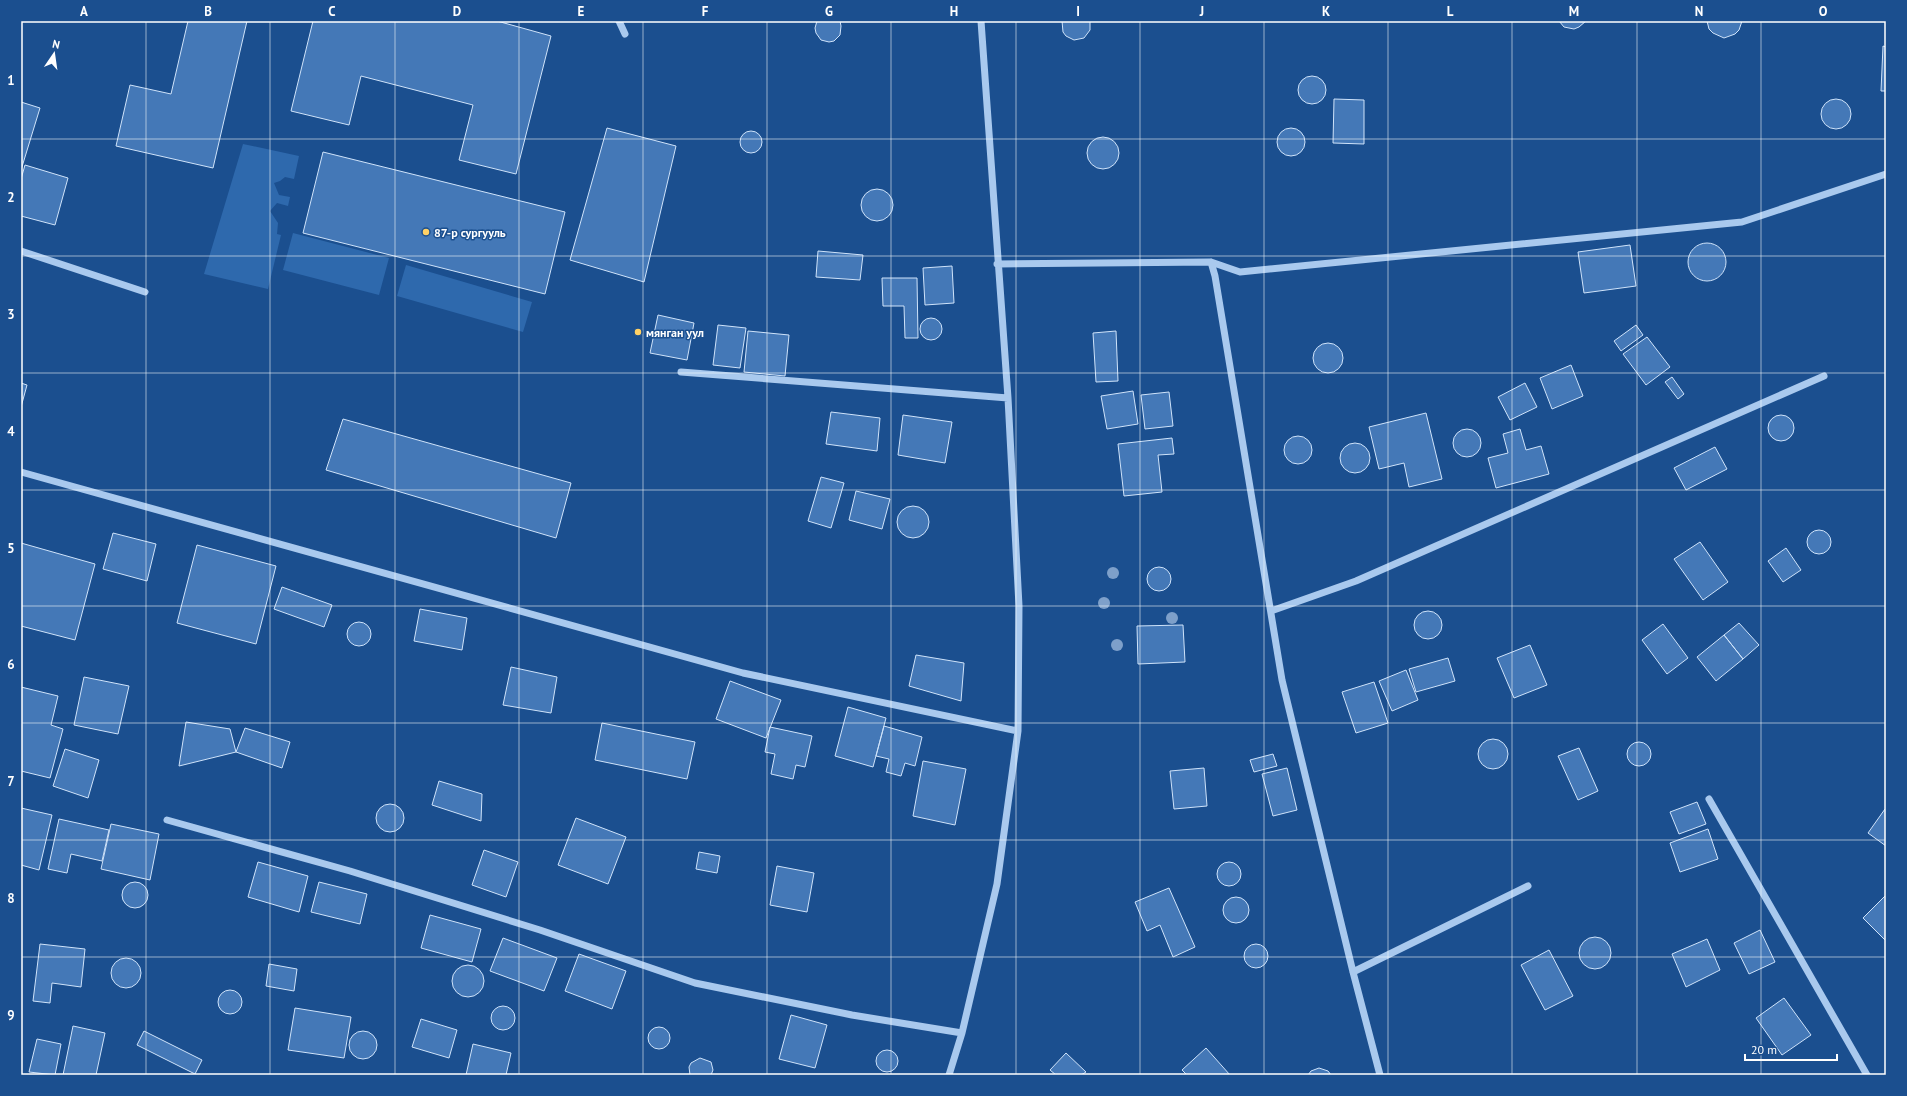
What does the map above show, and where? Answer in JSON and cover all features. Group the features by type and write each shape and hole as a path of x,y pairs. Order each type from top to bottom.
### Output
{"street":[{"path":"619,21 625,34"},
{"path":"950,1075 962,1033 997,884 1018,731 1019,606 1008,398 997,264 981,21"},
{"path":"997,264 1211,262 1240,272 1742,222 1886,174"},
{"path":"21,251 145,292"},
{"path":"1211,262 1215,276 1282,680 1353,972 1380,1075"},
{"path":"681,372 1008,398"},
{"path":"1271,610 1356,581 1824,376"},
{"path":"21,472 743,673 1018,731"},
{"path":"1709,799 1868,1075"},
{"path":"167,820 357,874 540,930 695,983 852,1015 962,1033"},
{"path":"1353,972 1528,886"}],"shaded area":[{"path":"243,144 299,156 294,179 285,177 274,183 279,195 290,197 288,206 277,203 270,211 278,223 277,234 281,235 268,289 204,274"},
{"path":"293,233 389,258 379,295 283,270"},
{"path":"406,265 532,302 523,332 397,296"}],"building":[{"path":"188,21 247,21 213,168 116,146 130,85 171,94"},
{"path":"313,21 497,21 551,36 516,174 459,160 473,105 361,76 349,125 291,111"},
{"path":"817,21 840,21 840,35 834,41 829,42 821,40 816,33 815,28"},
{"path":"1062,21 1090,21 1090,30 1084,38 1074,40 1066,36 1063,32"},
{"path":"1559,21 1586,21 1574,29 1564,27"},
{"path":"1707,21 1742,21 1739,30 1735,34 1724,38 1713,33 1709,29"},
{"path":"1883,46 1886,47 1886,91 1881,91"},
{"path":"1312,76 1318,77 1322,80 1325,84 1325,96 1322,100 1318,103 1312,104 1306,103 1302,100 1299,96 1298,90 1299,84 1302,80 1306,77"},
{"path":"1334,99 1364,100 1364,144 1333,143"},
{"path":"1836,99 1847,103 1851,114 1847,125 1836,129 1825,125 1821,114 1825,103"},
{"path":"21,102 40,108 21,170"},
{"path":"607,128 676,146 644,282 570,260"},
{"path":"1291,128 1301,132 1305,142 1301,152 1291,156 1281,152 1277,142 1281,132"},
{"path":"747,131 755,131 762,138 762,146 755,153 747,153 740,146 740,138"},
{"path":"1103,137 1114,142 1119,153 1114,164 1103,169 1092,164 1087,153 1092,142"},
{"path":"323,152 565,212 545,294 303,233"},
{"path":"25,165 68,178 55,225 21,216 21,179"},
{"path":"874,189 880,189 889,193 893,205 889,217 880,221 874,221 865,217 861,208 861,202 865,193"},
{"path":"1703,243 1711,243 1721,248 1725,255 1725,269 1721,276 1711,281 1703,281 1693,276 1691,273 1688,266 1688,258 1693,248 1696,246"},
{"path":"1630,245 1636,286 1584,293 1578,252"},
{"path":"818,251 863,255 860,280 816,277"},
{"path":"952,266 954,303 925,305 923,268"},
{"path":"882,278 917,278 918,338 905,338 904,306 883,306"},
{"path":"658,315 694,323 687,360 650,353"},
{"path":"931,318 939,321 942,329 939,337 931,340 923,337 920,329 923,321"},
{"path":"718,325 746,328 740,368 713,365"},
{"path":"1636,325 1643,335 1621,351 1614,341"},
{"path":"748,331 789,335 785,376 744,372"},
{"path":"1116,331 1118,381 1096,382 1093,333"},
{"path":"1647,337 1670,367 1646,385 1623,354"},
{"path":"1328,343 1339,347 1343,358 1339,369 1328,373 1317,369 1313,358 1317,347"},
{"path":"1571,365 1583,396 1552,409 1540,378"},
{"path":"1672,377 1684,394 1678,399 1665,382"},
{"path":"21,383 27,385 21,407"},
{"path":"1525,383 1537,407 1510,420 1498,397"},
{"path":"1133,391 1138,424 1107,429 1101,396"},
{"path":"1169,392 1173,426 1145,429 1141,395"},
{"path":"831,412 880,418 877,451 826,444"},
{"path":"1426,413 1442,479 1409,487 1404,463 1379,469 1369,427"},
{"path":"903,415 952,422 945,463 898,455"},
{"path":"1781,415 1790,419 1794,428 1790,437 1781,441 1772,437 1768,428 1772,419"},
{"path":"343,419 571,483 556,538 326,470"},
{"path":"1467,429 1477,433 1481,443 1477,453 1467,457 1457,453 1453,443 1457,433"},
{"path":"1520,429 1526,450 1541,446 1549,474 1496,488 1488,458 1508,453 1503,434"},
{"path":"1298,436 1308,440 1312,450 1308,460 1298,464 1288,460 1284,450 1288,440"},
{"path":"1172,438 1174,454 1158,455 1162,492 1124,496 1118,444"},
{"path":"1355,443 1366,447 1370,458 1366,469 1355,473 1344,469 1340,458 1344,447"},
{"path":"1715,447 1727,469 1686,490 1674,468"},
{"path":"821,477 844,483 831,528 808,521"},
{"path":"856,491 890,499 882,529 849,520"},
{"path":"910,506 916,506 926,513 929,522 928,528 922,535 916,538 910,538 900,531 897,525 897,519 904,509"},
{"path":"1819,530 1827,534 1831,542 1827,550 1819,554 1811,550 1807,542 1811,534"},
{"path":"113,533 156,544 147,581 103,569"},
{"path":"1700,542 1728,582 1703,600 1674,559"},
{"path":"21,543 95,564 75,640 21,626"},
{"path":"197,545 276,566 256,644 177,623"},
{"path":"1786,548 1801,570 1783,582 1768,561"},
{"path":"1159,567 1164,568 1170,574 1170,584 1164,590 1159,591 1154,590 1148,584 1147,579 1148,574 1154,568"},
{"path":"282,587 332,605 324,627 274,609"},
{"path":"420,609 467,618 462,650 414,641"},
{"path":"1428,611 1438,615 1442,625 1438,635 1428,639 1418,635 1414,625 1418,615"},
{"path":"359,622 364,623 370,629 370,639 364,645 359,646 354,645 348,639 347,634 348,629 354,623"},
{"path":"1739,623 1759,645 1743,659 1724,635"},
{"path":"1663,624 1688,658 1667,674 1642,640"},
{"path":"1183,625 1185,662 1138,664 1137,626"},
{"path":"1724,635 1743,659 1716,681 1697,657"},
{"path":"1530,645 1547,685 1514,698 1497,658"},
{"path":"916,655 964,663 961,701 909,686"},
{"path":"1448,658 1455,681 1416,692 1409,669"},
{"path":"511,667 557,677 551,713 503,705"},
{"path":"1406,670 1418,700 1392,711 1379,681"},
{"path":"84,677 129,686 118,734 74,725"},
{"path":"730,681 781,700 766,738 716,719"},
{"path":"1374,682 1388,723 1356,733 1342,692"},
{"path":"21,687 58,696 51,725 63,729 50,778 21,771"},
{"path":"848,707 886,718 873,767 835,756"},
{"path":"186,722 230,729 236,752 179,766"},
{"path":"602,723 695,742 687,779 595,760"},
{"path":"884,726 922,737 915,766 905,763 901,776 886,772 889,759 876,756"},
{"path":"770,727 812,736 805,767 796,765 793,779 771,774 775,754 765,752"},
{"path":"245,728 290,742 282,768 236,752"},
{"path":"1493,739 1504,743 1508,754 1504,765 1493,769 1482,765 1478,754 1482,743"},
{"path":"1639,742 1647,746 1651,754 1647,762 1639,766 1631,762 1627,754 1631,746"},
{"path":"1579,748 1598,791 1578,800 1558,756"},
{"path":"65,749 99,760 88,798 53,786"},
{"path":"1273,754 1277,766 1254,772 1250,760"},
{"path":"923,761 966,769 955,825 913,816"},
{"path":"1204,768 1207,806 1174,809 1170,771"},
{"path":"1287,768 1297,810 1273,816 1262,774"},
{"path":"439,781 482,794 481,821 432,805"},
{"path":"1697,802 1706,824 1679,834 1670,812"},
{"path":"390,804 400,808 404,818 400,828 390,832 380,828 376,818 380,808"},
{"path":"21,808 52,815 39,870 21,865"},
{"path":"1886,809 1886,846 1868,833"},
{"path":"576,818 626,837 608,884 558,865"},
{"path":"59,819 109,830 102,861 71,854 67,873 48,869"},
{"path":"111,824 159,834 150,880 101,869"},
{"path":"1708,829 1718,859 1680,872 1670,843"},
{"path":"484,850 518,862 506,897 472,885"},
{"path":"699,852 720,856 717,873 696,869"},
{"path":"258,862 308,876 299,912 248,897"},
{"path":"1229,862 1234,863 1240,869 1240,879 1234,885 1229,886 1224,885 1218,879 1217,874 1218,869 1224,863"},
{"path":"777,866 814,873 807,912 770,905"},
{"path":"135,882 144,886 148,895 144,904 135,908 126,904 122,895 126,886"},
{"path":"319,882 367,894 360,924 311,912"},
{"path":"1169,888 1195,947 1173,957 1160,925 1147,931 1135,902"},
{"path":"1886,895 1886,941 1863,918"},
{"path":"1236,897 1245,901 1249,910 1245,919 1236,923 1227,919 1223,910 1227,901"},
{"path":"430,915 481,929 472,962 421,948"},
{"path":"1760,930 1775,962 1749,974 1734,943"},
{"path":"1595,937 1601,938 1608,944 1611,953 1610,959 1604,966 1595,969 1589,968 1582,962 1579,953 1580,947 1586,940"},
{"path":"503,938 557,958 544,991 490,971"},
{"path":"1707,939 1720,970 1686,987 1672,954"},
{"path":"40,944 85,949 81,987 52,983 50,1003 33,1001"},
{"path":"1256,944 1261,945 1267,951 1267,961 1261,967 1256,968 1251,967 1245,961 1244,956 1245,951 1251,945"},
{"path":"1549,950 1573,996 1545,1010 1521,965"},
{"path":"579,954 626,971 612,1009 565,991"},
{"path":"126,958 137,962 141,973 137,984 126,988 115,984 111,973 115,962"},
{"path":"269,964 297,969 294,991 266,986"},
{"path":"465,965 471,965 480,969 484,981 480,993 471,997 465,997 456,993 452,984 452,978 456,969"},
{"path":"230,990 238,994 242,1002 238,1010 230,1014 222,1010 218,1002 222,994"},
{"path":"1784,998 1811,1035 1782,1055 1756,1018"},
{"path":"503,1006 508,1007 514,1013 514,1023 508,1029 503,1030 498,1029 492,1023 491,1018 492,1013 498,1007"},
{"path":"295,1008 351,1017 344,1058 288,1050"},
{"path":"791,1015 827,1025 815,1068 779,1059"},
{"path":"421,1019 457,1030 449,1058 412,1047"},
{"path":"73,1026 105,1033 96,1075 63,1075"},
{"path":"659,1027 667,1030 670,1038 667,1046 659,1049 651,1046 648,1038 651,1030"},
{"path":"144,1031 202,1060 195,1074 137,1045"},
{"path":"363,1031 373,1035 377,1045 373,1055 363,1059 353,1055 349,1045 353,1035"},
{"path":"37,1039 61,1044 55,1075 29,1072"},
{"path":"473,1044 511,1053 506,1075 466,1075"},
{"path":"1206,1048 1230,1075 1187,1075 1182,1070"},
{"path":"887,1050 895,1053 898,1061 895,1069 887,1072 879,1069 876,1061 879,1053"},
{"path":"1066,1053 1086,1072 1081,1075 1056,1075 1050,1070"},
{"path":"700,1058 711,1062 713,1070 711,1075 690,1075 689,1067 691,1063"},
{"path":"1319,1068 1328,1071 1331,1075 1308,1075 1311,1071"}],"place":[{"name":"87-р сургууль","path":"426,232"},
{"name":"мянган уул","path":"638,332"}]}
